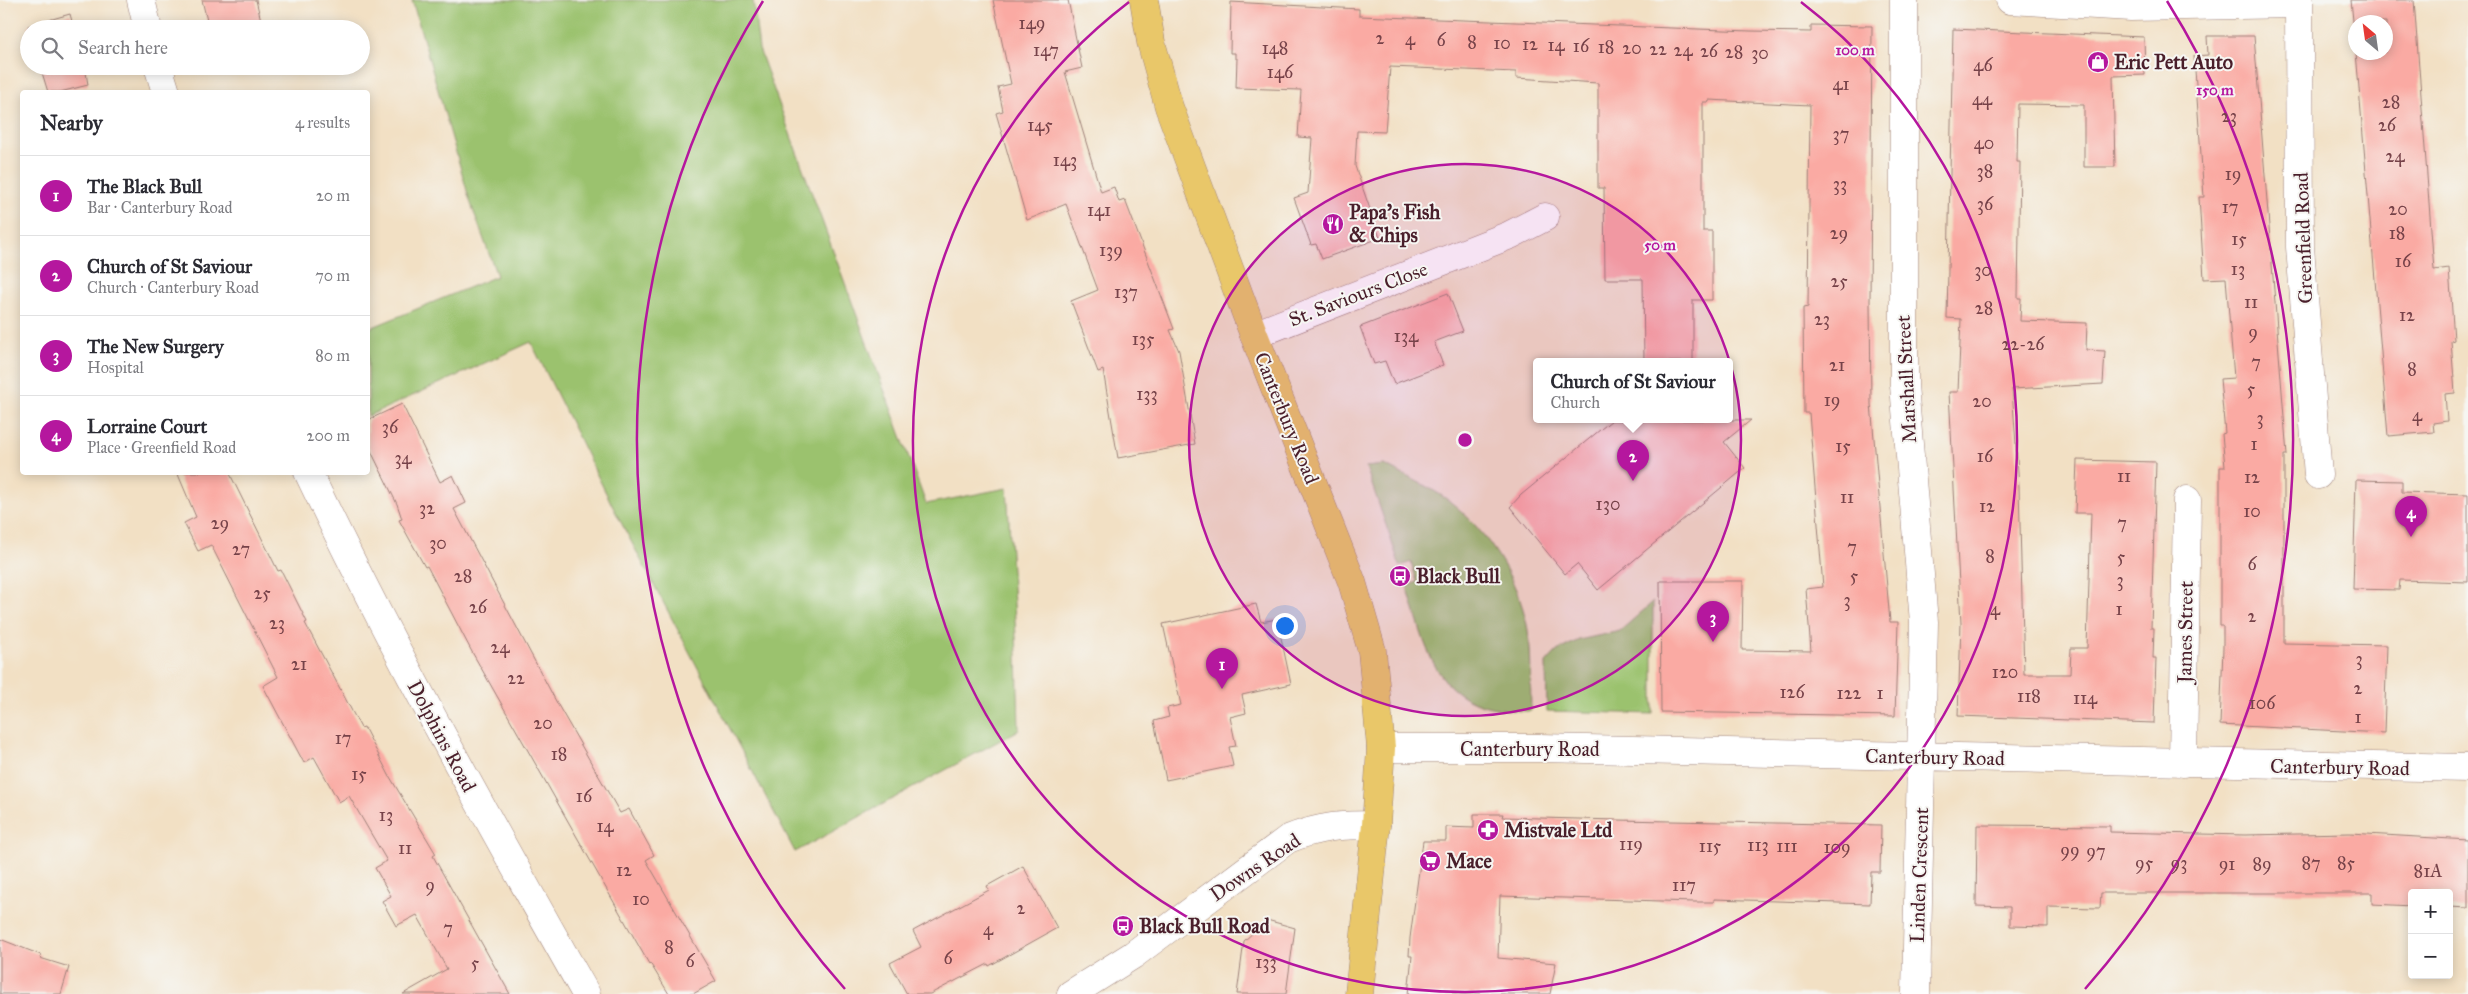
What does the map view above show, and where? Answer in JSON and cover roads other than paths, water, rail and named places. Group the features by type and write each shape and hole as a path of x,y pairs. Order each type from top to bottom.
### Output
{"highway":[{"name":"Canterbury Road","path":"1144,0 1151,42 1169,107 1254,335 1352,582 1366,625 1375,670 1381,748"},
{"path":"1359,994 1376,825 1381,748"}],"street":[{"path":"141,0 146,20"},
{"name":"Marshall Street","path":"1904,0 1904,385 1924,622 1923,757"},
{"path":"2010,0 2131,7 2299,2"},
{"name":"Greenfield Road","path":"2299,2 2300,246 2318,475"},
{"path":"161,75 165,90"},
{"name":"St. Saviours Close","path":"1254,335 1510,235 1544,217"},
{"name":"Dolphins Road","path":"309,475 356,575 438,732 586,994"},
{"name":"James Street","path":"2182,763 2187,500"},
{"name":"Canterbury Road","path":"1381,748 1539,748 2468,768"},
{"name":"Linden Crescent","path":"1916,994 1923,757"},
{"name":"Downs Road","path":"1071,994 1133,955 1288,839 1315,828 1344,825 1376,825"}],"place":[{"name":"Eric Pett Auto","path":"2098,62"},
{"name":"Papa's Fish & Chips","path":"1333,224"},
{"name":"Church of St Saviour","path":"1633,481"},
{"name":"Lorraine Court","path":"2411,537"},
{"name":"Black Bull","path":"1400,576"},
{"name":"The New Surgery","path":"1713,642"},
{"name":"The Black Bull","path":"1222,689"},
{"name":"Mistvale Ltd","path":"1488,830"},
{"name":"Mace","path":"1430,861"},
{"name":"Black Bull Road","path":"1123,926"}]}
